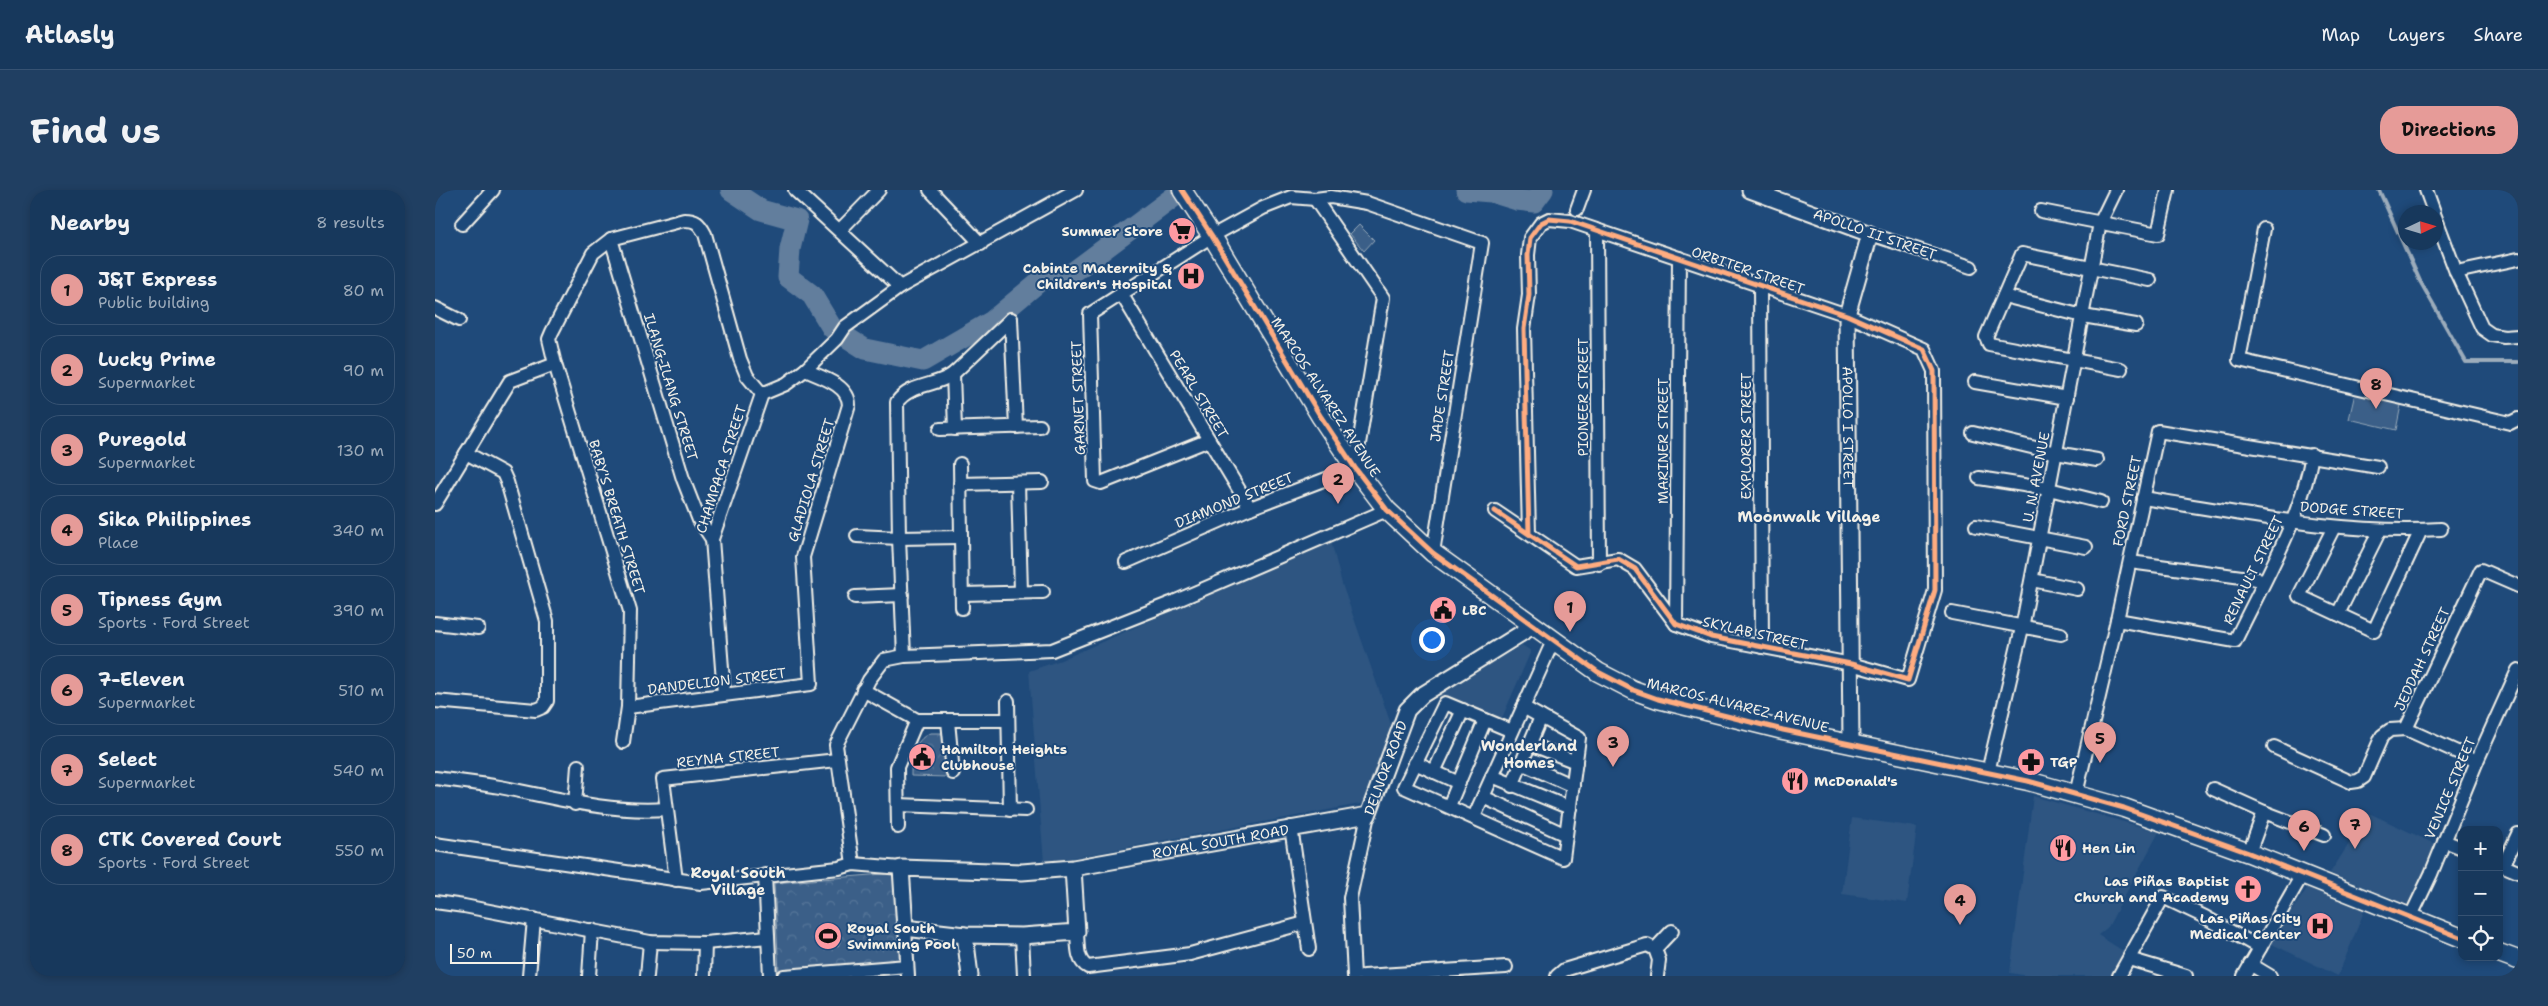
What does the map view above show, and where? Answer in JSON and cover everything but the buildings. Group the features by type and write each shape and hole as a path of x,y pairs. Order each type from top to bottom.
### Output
{"main road":[{"name":"MARCOS ALVAREZ AVENUE","path":"1182,190 1213,236 1355,468 1387,510 1433,553 1598,672 1633,690 1658,699 1783,730 1988,772 2076,794 2150,817 2249,853 2458,936"},
{"path":"2503,954 2518,960"}],"street":[{"path":"462,224 493,190"},
{"path":"795,190 900,287 981,244 1059,193 1076,190"},
{"path":"840,230 879,190"},
{"path":"930,190 981,244"},
{"path":"1577,209 1584,190"},
{"name":"APOLLO II STREET","path":"1750,190 1870,234 1971,267"},
{"name":"U. N. AVENUE","path":"1988,772 2032,580 2100,223 2116,190"},
{"path":"2041,211 2158,234 2168,190"},
{"path":"2432,205 2427,191 2440,190"},
{"path":"1122,296 1213,236 1263,208 1291,196 1315,199 1383,298 1355,468"},
{"name":"JADE STREET","path":"1315,199 1331,197 1367,203 1482,244 1433,553"},
{"path":"611,239 684,220 693,220 700,224 705,234 739,359 747,376 762,394"},
{"name":"ORBITER STREET","path":"1529,533 1524,317 1529,295 1527,254 1530,238 1541,223 1549,220 1570,221 1847,315 1924,349 1934,371 1935,590 1908,680"},
{"path":"2264,229 2239,360 2514,421"},
{"name":"PIONEER STREET","path":"1597,230 1599,564"},
{"name":"APOLLO I STREET","path":"1851,743 1847,315 1870,234"},
{"path":"2443,236 2456,272 2482,328 2492,334 2504,337 2518,336"},
{"name":"BABY'S BREATH STREET","path":"611,239 593,253 549,339 630,610 628,708 623,742"},
{"name":"ILANG-ILANG STREET","path":"611,239 683,479 699,520 712,540"},
{"path":"2121,369 1989,344 1986,341 1988,330 2022,254 2151,280"},
{"name":"MARINER STREET","path":"1676,624 1679,258"},
{"path":"2456,272 2518,259"},
{"name":"EXPLORER STREET","path":"1760,286 1762,647"},
{"name":"CHAMPACA STREET","path":"724,694 712,540 762,394 786,384 805,370 837,339 845,327 900,287"},
{"name":"GARNET STREET","path":"1122,296 1091,314 1095,481 1101,484 1209,440"},
{"name":"PEARL STREET","path":"1122,296 1251,508"},
{"path":"2004,296 2083,316 2136,325"},
{"path":"435,308 459,320"},
{"path":"904,656 899,538 897,402 910,390 947,378 953,374 1011,319 1016,427"},
{"path":"435,504 510,381 555,364"},
{"name":"GLADIOLA STREET","path":"805,370 844,391 849,398 849,405 803,557 811,684"},
{"path":"953,374 955,429"},
{"path":"1975,382 2067,398"},
{"path":"940,429 1040,426"},
{"name":"FORD STREET","path":"2076,794 2117,620 2158,431 2378,467"},
{"path":"1973,432 2056,454 2097,460"},
{"path":"435,701 529,709 543,707 547,701 547,621 507,482 503,473 466,453"},
{"name":"RENAULT STREET","path":"2117,620 2235,641 2294,521 2307,484 2312,455"},
{"path":"960,464 962,608"},
{"name":"DIAMOND STREET","path":"1126,562 1251,508 1355,468"},
{"path":"1979,478 2049,489 2101,502"},
{"path":"960,484 1042,482"},
{"path":"1018,483 1021,592"},
{"name":"DODGE STREET","path":"2143,498 2335,527 2380,530 2441,529"},
{"path":"853,864 836,744 863,690 884,660 904,656 1052,650 1161,607 1387,510"},
{"path":"1495,511 1576,566 1599,564 1618,559 1635,569 1676,624"},
{"path":"1977,526 2086,547"},
{"path":"2335,527 2299,596 2374,631 2421,530"},
{"path":"2338,614 2380,530"},
{"path":"857,536 899,538 961,537"},
{"path":"2129,562 2264,580"},
{"name":"JEDDAH STREET","path":"2477,760 2406,729 2481,570 2518,586"},
{"path":"2032,580 2077,589"},
{"path":"962,594 1043,592"},
{"path":"855,597 902,595"},
{"path":"1952,613 2061,634"},
{"path":"435,623 478,628"},
{"name":"SKYLAB STREET","path":"1676,624 1711,637 1851,664 1908,680"},
{"name":"DELNOR ROAD","path":"1353,976 1349,898 1368,815 1407,710 1422,695 1533,626"},
{"path":"1474,816 1553,641"},
{"name":"VENICE STREET","path":"2410,918 2477,760 2518,670"},
{"name":"DANDELION STREET","path":"628,708 811,684"},
{"path":"863,690 917,720 949,722 1008,720"},
{"path":"1008,700 1010,810"},
{"path":"1512,731 1445,702 1404,787 1474,816 1563,858 1579,738 1523,707"},
{"path":"1433,772 1463,710"},
{"path":"1511,786 1541,717"},
{"path":"898,827 897,767 917,720"},
{"path":"1449,806 1485,720"},
{"path":"949,722 953,773"},
{"path":"2274,746 2343,778 2358,781 2364,777 2382,736 2390,730 2406,729"},
{"path":"1530,744 1576,762"},
{"name":"REYNA STREET","path":"676,880 663,779 837,760"},
{"path":"1521,763 1573,786"},
{"path":"1415,764 1459,782"},
{"path":"575,804 578,766"},
{"path":"1492,776 1511,786 1570,808"},
{"path":"435,778 499,786 575,804 635,811 666,809"},
{"path":"2213,789 2264,812 2324,835"},
{"path":"1483,798 1566,836"},
{"path":"898,805 1026,810"},
{"path":"2249,853 2264,812"},
{"name":"ROYAL SOUTH ROAD","path":"901,868 1022,872 1073,868 1368,815"},
{"path":"1291,828 1309,950"},
{"path":"2503,861 2518,834"},
{"path":"2444,841 2458,846"},
{"path":"435,844 701,883 839,868 853,864 901,868 908,971 784,976"},
{"path":"2503,866 2518,872"},
{"path":"1073,868 1080,959 1088,967 1190,954 1305,923"},
{"path":"765,875 770,976"},
{"path":"2244,976 2302,875"},
{"path":"2119,976 2163,897 2205,916 2259,948"},
{"path":"435,902 649,942 705,944 768,937"},
{"path":"527,975 534,920"},
{"path":"905,928 965,935 1022,936 1077,932"},
{"path":"589,976 592,930"},
{"path":"1655,949 1672,931"},
{"path":"965,935 969,976"},
{"path":"1022,936 1024,976"},
{"path":"647,976 649,942"},
{"path":"704,976 705,944"},
{"path":"1557,976 1564,970 1647,945 1655,949 1659,960 1657,976"},
{"path":"2129,959 2186,976"},
{"path":"2250,964 2270,976"},
{"path":"1364,976 1477,972 1506,967"}],"shaded area":[{"path":"1331,541 1342,584 1392,727 1365,803 1044,863 1029,671 1061,660"},
{"path":"1522,645 1531,651 1499,725 1437,695"},
{"path":"2033,796 2159,832 2108,927 2098,935 2128,954 2115,976 2029,976 2010,973"},
{"path":"2369,813 2437,845 2409,904 2402,903 2330,873"},
{"path":"1852,818 1917,827 1907,903 1842,894"},
{"name":"Las Piñas City Medical Center","path":"2308,887 2365,909 2338,976 2270,943"}],"green space":[{"path":"1359,225 1374,240 1364,251 1350,234"},
{"path":"2356,389 2402,400 2396,430 2349,419"},
{"path":"930,733 944,733 946,736 948,777 911,776 914,751 924,736"},
{"path":"895,873 901,960 779,972 774,883"}],"water":[{"name":"Royal South Swimming Pool","path":"819,925 842,937 838,946 815,934"}],"waterway":[{"path":"731,190 761,210 797,220 790,249 788,277 812,295 832,328 865,349 923,361 992,321 1041,280 1068,276 1183,190"},
{"path":"1466,190 1491,192 1517,200 1534,202 1543,190"},
{"path":"2379,190 2420,281 2466,362 2518,362"}],"cycle path":[{"path":"1182,190 1212,236 1321,417 1355,468 1387,510 1433,553 1598,672 1633,690 1658,699 1783,730 2028,781 2124,808 2249,853 2458,936"},
{"path":"1495,511 1576,566 1618,559 1635,569 1676,624 1711,637 1851,664 1908,680 1935,590 1934,371 1924,349 1847,315 1570,221 1549,219 1541,223 1530,238 1528,255 1529,295 1524,329 1529,533"}],"place":[{"name":"Summer Store","path":"1182,231"},
{"name":"Cabinte Maternity & Children's Hospital","path":"1191,276"},
{"name":"CTK Covered Court","path":"2376,409"},
{"name":"Lucky Prime","path":"1338,504"},
{"name":"LBC","path":"1443,610"},
{"name":"J&T Express","path":"1570,632"},
{"name":"Hamilton Heights Clubhouse","path":"922,757"},
{"name":"TGP","path":"2031,762"},
{"name":"Tipness Gym","path":"2100,763"},
{"name":"Puregold","path":"1613,767"},
{"name":"McDonald's","path":"1795,781"},
{"name":"Hen Lin","path":"2063,848"},
{"name":"Select","path":"2355,849"},
{"name":"7-Eleven","path":"2304,851"},
{"name":"Las Piñas Baptist Church and Academy","path":"2248,889"},
{"name":"Sika Philippines","path":"1960,925"},
{"name":"Las Piñas City Medical Center","path":"2320,926"},
{"name":"Royal South Swimming Pool","path":"828,936"}],"district":[{"name":"Moonwalk Village","path":"1809,517"},
{"name":"Wonderland Homes","path":"1529,754"},
{"name":"Royal South Village","path":"738,882"}]}
